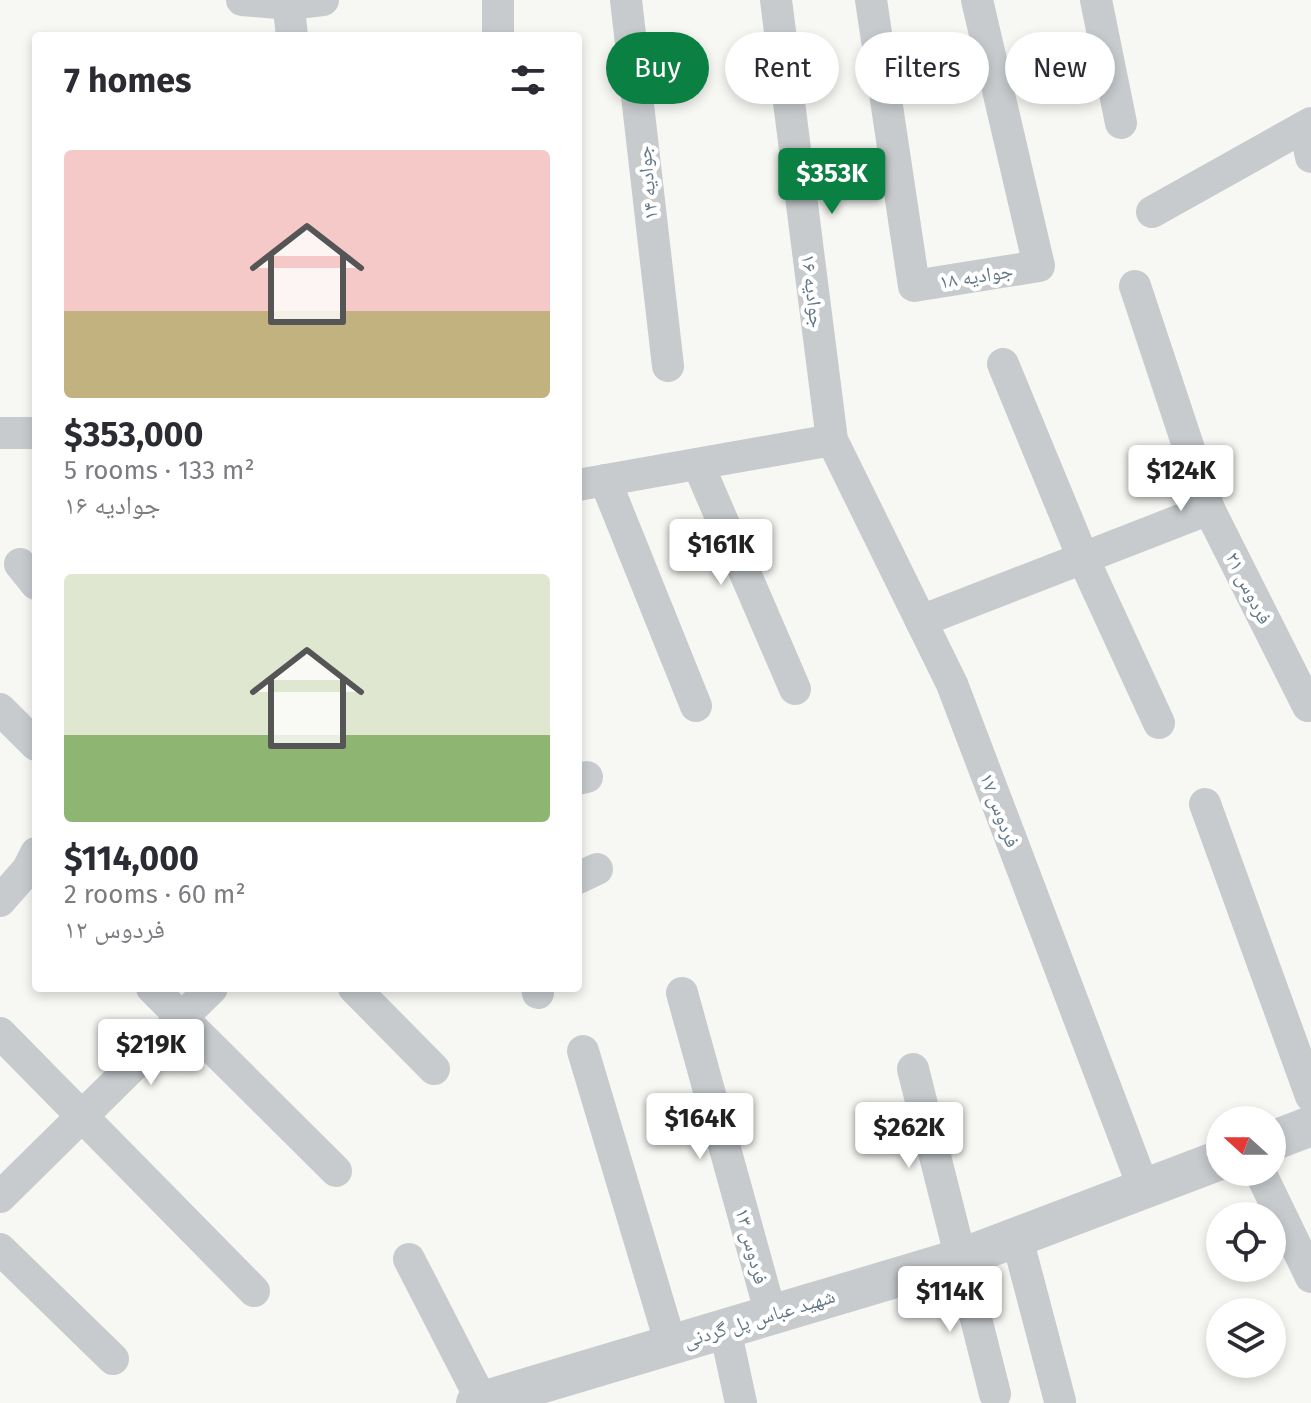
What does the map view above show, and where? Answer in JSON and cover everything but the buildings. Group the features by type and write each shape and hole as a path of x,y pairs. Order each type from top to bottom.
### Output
{"street":[{"path":"242,0 323,0"},
{"path":"498,0 498,32"},
{"name":"جوادیه ۱۴","path":"626,0 668,366"},
{"name":"جوادیه ۱۶","path":"776,0 832,440"},
{"name":"جوادیه ۱۸","path":"871,0 914,286 1039,266 977,0"},
{"path":"1096,0 1121,123"},
{"path":"289,2 292,32"},
{"path":"1152,212 1309,136"},
{"name":"فردوس ۲۱","path":"1135,286 1209,509 1308,706"},
{"path":"1003,364 1083,558 1159,723"},
{"path":"0,433 32,433"},
{"path":"696,706 592,482 832,440"},
{"name":"فردوس ۱۷","path":"832,440 952,684 1144,1189"},
{"path":"698,464 795,689"},
{"path":"921,621 1209,509"},
{"path":"1,712 32,741"},
{"path":"1205,804 1311,1096"},
{"path":"0,901 32,868"},
{"path":"156,992 336,1171"},
{"path":"0,1197 208,992"},
{"path":"358,992 434,1069"},
{"name":"فردوس ۱۳","path":"682,993 771,1315"},
{"path":"0,1033 254,1291"},
{"path":"583,1051 671,1345"},
{"path":"913,1069 995,1394"},
{"path":"1286,1136 1311,1126"},
{"name":"شهید عباس پل گردنی","path":"479,1402 959,1259 1206,1165"},
{"path":"1267,1186 1311,1277"},
{"path":"1017,1238 1060,1401"},
{"path":"0,1249 113,1359"},
{"path":"409,1259 479,1402"},
{"path":"725,1329 741,1403"}]}
